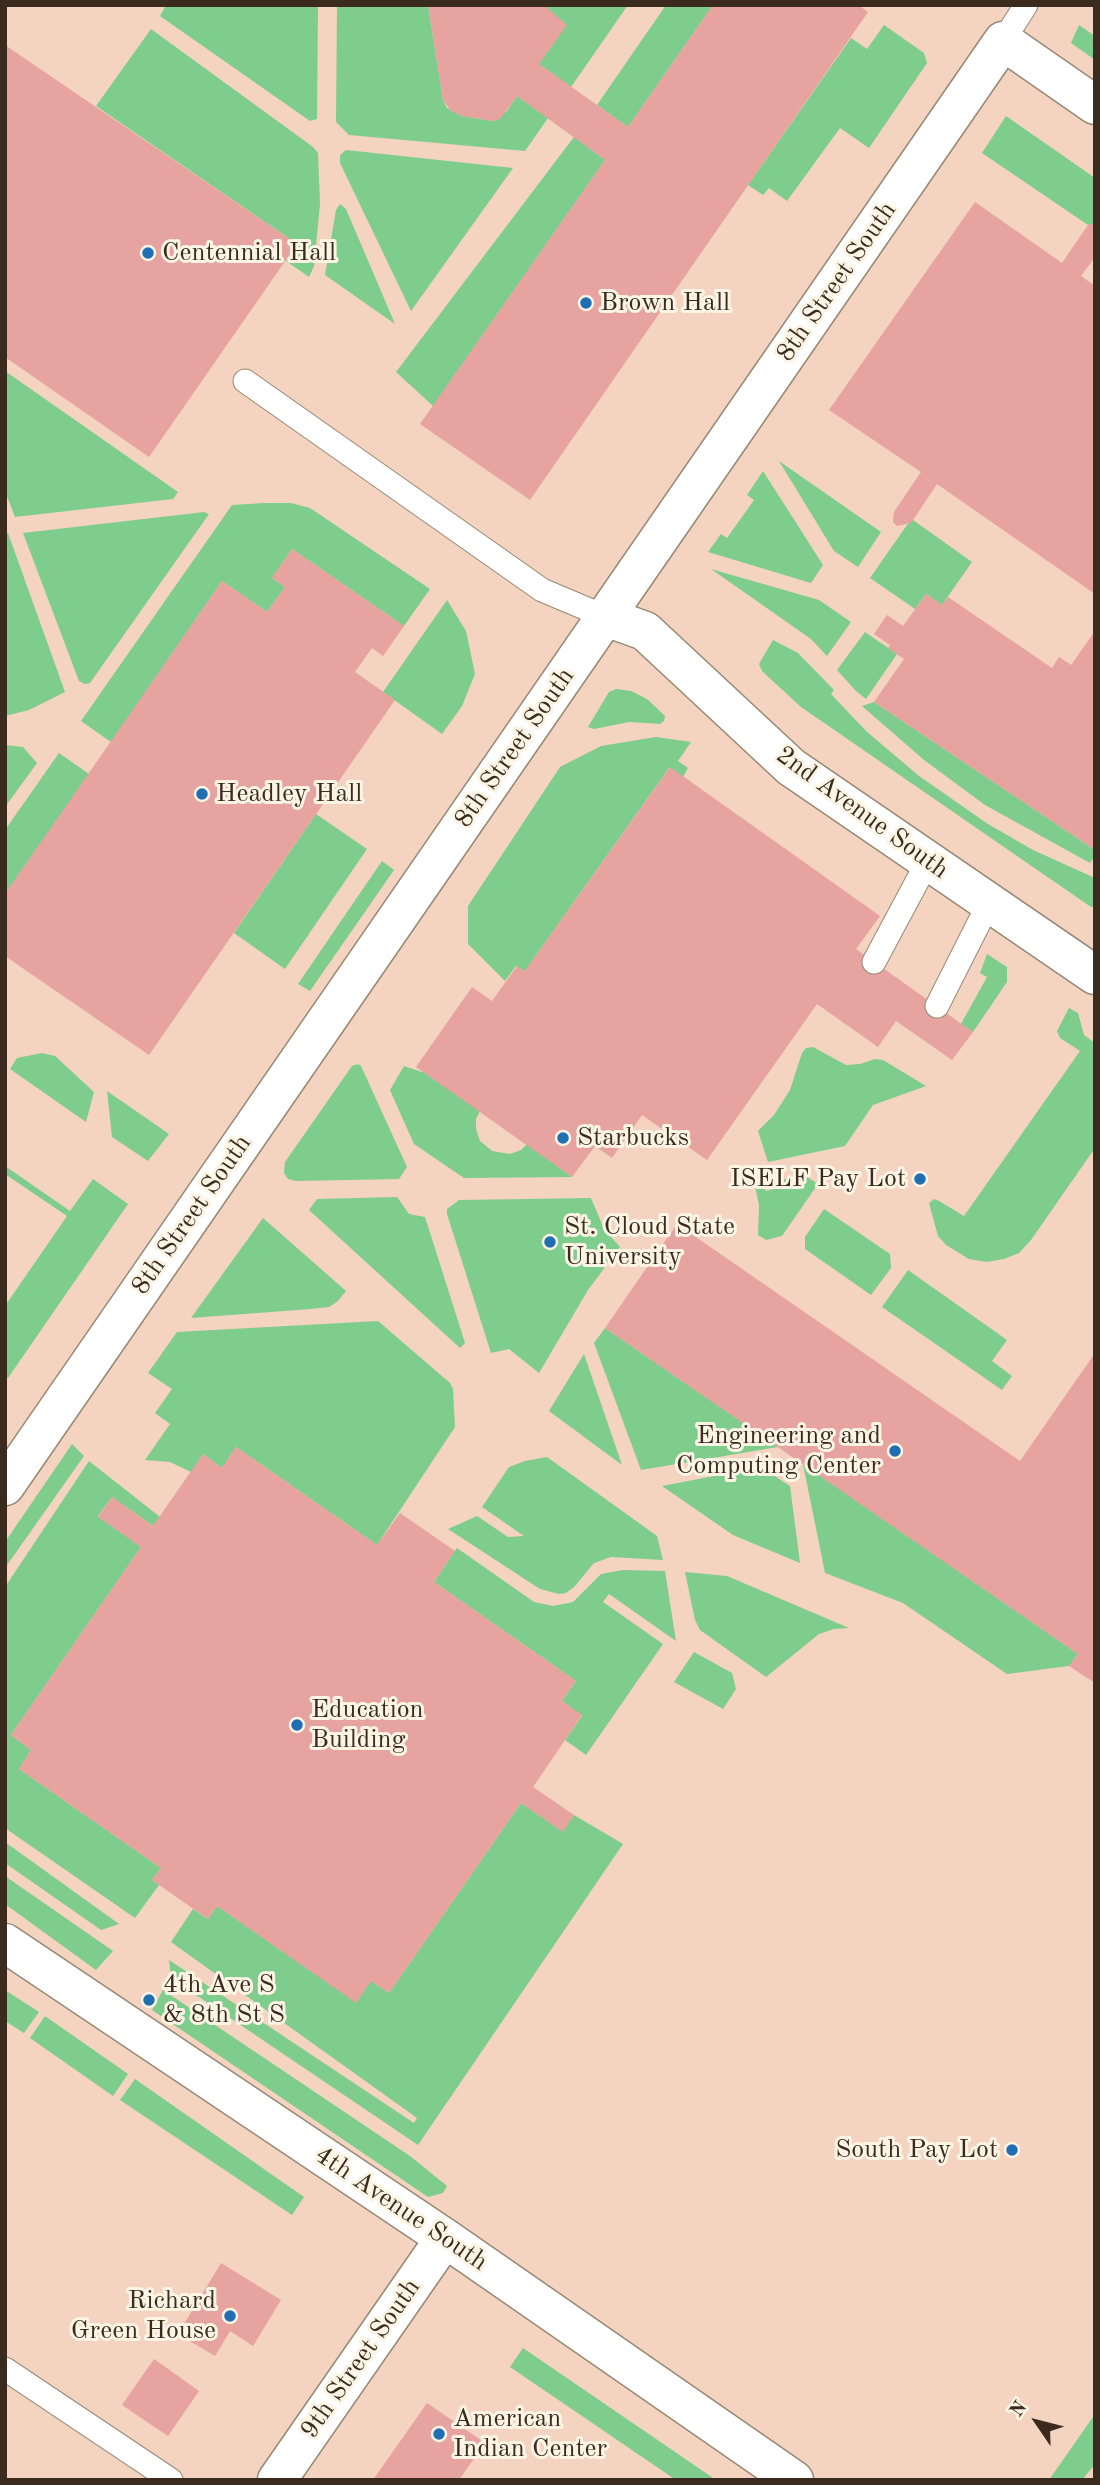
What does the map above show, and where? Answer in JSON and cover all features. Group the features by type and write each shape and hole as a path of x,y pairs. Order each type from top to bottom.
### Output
{"street":[{"path":"1003,41 1095,105"},
{"name":"8th Street South","path":"5,1486 1003,41"},
{"name":"2nd Avenue South","path":"606,617 645,631 791,767 1095,975"},
{"name":"4th Avenue South","path":"5,1942 444,2238 794,2480"},
{"name":"9th Street South","path":"277,2480 444,2238"}],"lane":[{"path":"1003,41 1026,5"},
{"path":"245,381 542,590 606,617"},
{"path":"874,962 928,861"},
{"path":"937,1006 989,903"},
{"path":"5,2369 170,2480"}],"shaded area":[{"name":"St. Cloud State University","path":"5,5 1095,5 1095,2480 5,2480"}],"green space":[{"path":"166,5 318,5 317,119 310,121 160,16"},
{"path":"337,5 428,5 443,100 447,108 462,116 493,121 506,112 517,96 548,118 525,151 349,135 336,122"},
{"path":"544,5 628,5 571,87 539,64"},
{"path":"666,5 713,5 628,127 597,105"},
{"path":"884,25 924,53 927,63 869,148 840,128 787,201 769,188 763,195 748,185 851,38 867,49"},
{"path":"1079,25 1095,36 1095,60 1071,43"},
{"path":"151,29 318,153 320,204 314,266 309,277 286,261 297,244 96,106"},
{"path":"1006,116 1095,178 1095,224 1088,225 982,153"},
{"path":"574,137 605,160 433,406 396,372"},
{"path":"346,150 513,168 411,311 340,163 340,155"},
{"path":"340,204 346,209 395,324 325,275 336,210"},
{"path":"5,371 178,492 173,499 15,517 5,491"},
{"path":"779,461 881,532 858,567 834,551"},
{"path":"763,471 823,565 811,583 708,552 721,534 727,538 754,500 747,495"},
{"path":"291,503 310,508 430,589 404,626 292,549 272,578 285,587 267,612 222,581 111,742 81,721 232,505"},
{"path":"204,512 209,514 90,683 79,681 23,533"},
{"path":"913,520 972,562 942,605 926,594 915,609 870,578"},
{"path":"8,533 65,692 29,710 5,716 5,534"},
{"path":"711,569 819,600 851,622 827,656 811,639"},
{"path":"447,600 466,631 475,674 462,706 442,734 383,692"},
{"path":"865,632 897,654 866,699 837,670"},
{"path":"773,640 798,653 834,690 831,694 866,731 919,776 988,824 1033,850 1095,878 1095,906 1091,907 801,707 762,671 759,664"},
{"path":"616,689 631,691 647,699 665,716 664,721 660,724 629,722 594,729 588,727 609,692"},
{"path":"874,702 1095,850 1095,856 1090,863 985,805 924,760 862,706"},
{"path":"656,737 691,742 678,761 688,768 683,777 669,768 525,971 516,966 505,981 468,944 468,906 560,767 601,746"},
{"path":"5,745 23,747 37,763 5,807"},
{"path":"59,753 89,774 5,894 5,830"},
{"path":"316,814 367,849 285,969 234,933"},
{"path":"382,861 394,870 310,991 298,984"},
{"path":"987,954 1007,967 1007,982 973,1032 961,1024 987,977 980,973"},
{"path":"1069,1008 1078,1013 1084,1035 1095,1043 1095,1148 1019,1253 987,1262 969,1259 946,1245 938,1236 929,1203 934,1199 964,1216 1080,1051 1060,1038 1057,1031"},
{"path":"813,1047 846,1065 883,1060 926,1086 873,1105 845,1146 768,1162 758,1131 774,1115 790,1090 802,1053 806,1048"},
{"path":"42,1053 55,1056 94,1092 86,1122 10,1069 17,1058"},
{"path":"358,1064 407,1167 399,1179 288,1179 284,1173 285,1162 352,1066"},
{"path":"404,1066 425,1073 480,1111 476,1119 476,1129 480,1141 492,1151 510,1154 521,1150 527,1144 572,1177 464,1178 414,1144 390,1090"},
{"path":"107,1091 169,1134 148,1161 112,1137"},
{"path":"5,1166 70,1211 93,1179 128,1204 8,1378 5,1376 5,1306 67,1216 5,1174"},
{"path":"804,1175 818,1184 782,1236 766,1240 758,1235 759,1205 755,1186 762,1183 766,1191 777,1188 776,1181"},
{"path":"397,1197 409,1214 425,1217 465,1343 460,1348 309,1210 317,1199"},
{"path":"591,1198 604,1229 620,1247 588,1290 539,1373 509,1349 491,1353 447,1209 459,1200"},
{"path":"824,1209 890,1254 891,1268 871,1295 805,1249 805,1237"},
{"path":"263,1218 346,1291 329,1307 191,1318"},
{"path":"908,1270 1007,1340 992,1361 1012,1376 1002,1390 882,1307"},
{"path":"378,1321 450,1383 453,1389 455,1427 377,1545 236,1447 222,1468 203,1454 191,1472 170,1462 145,1460 170,1424 155,1413 172,1389 148,1373 177,1332"},
{"path":"605,1328 778,1447 641,1470 594,1343"},
{"path":"584,1354 622,1465 549,1411"},
{"path":"72,1444 84,1456 5,1568 5,1542"},
{"path":"547,1457 657,1536 663,1560 611,1557 594,1563 574,1587 559,1594 540,1589 448,1529 477,1516 508,1537 524,1536 482,1507 509,1467"},
{"path":"89,1461 160,1517 153,1526 112,1497 98,1516 141,1547 11,1735 31,1750 19,1769 161,1868 152,1880 159,1885 135,1918 5,1828 5,1587"},
{"path":"803,1464 1078,1654 1069,1666 1007,1674 903,1603 825,1573"},
{"path":"761,1467 790,1486 800,1563 733,1535 662,1486"},
{"path":"457,1548 534,1602 553,1606 573,1602 601,1574 623,1570 665,1571 676,1641 609,1594 603,1602 663,1644 586,1755 565,1740 582,1716 562,1701 576,1681 434,1582"},
{"path":"685,1572 727,1576 849,1628 819,1634 766,1677 700,1630 695,1620"},
{"path":"694,1652 732,1673 736,1689 723,1709 674,1682"},
{"path":"521,1803 562,1831 574,1815 623,1844 418,2145 171,1978 169,1960 414,2123 417,2118 171,1942 193,1909 208,1919 217,1906 356,2002 371,1981 389,1993"},
{"path":"5,1842 119,1924 101,1930 5,1863"},
{"path":"5,1876 113,1951 96,1970 5,1904"},
{"path":"5,1990 39,2012 24,2033 5,2021"},
{"path":"163,1990 410,2156 447,2186 443,2193 428,2197 152,2010"},
{"path":"45,2016 128,2074 113,2096 30,2038"},
{"path":"135,2079 304,2197 292,2215 120,2100"},
{"path":"523,2348 716,2480 676,2480 510,2367"},
{"path":"1095,2414 1095,2464 1082,2480 1049,2480"}],"building":[{"name":"Brown Hall","path":"428,5 544,5 567,25 539,64 628,127 713,5 858,5 868,12 530,500 420,424 605,160 517,96 500,119 493,121 462,116 451,111 443,100"},
{"name":"Centennial Hall","path":"5,45 297,244 149,457 5,357"},
{"path":"975,202 1062,263 1088,225 1095,223 1095,257 1081,276 1095,286 1095,594 937,484 911,523 897,526 893,522 894,512 921,472 829,410"},
{"name":"Headley Hall","path":"292,549 404,626 383,656 372,648 355,672 395,700 149,1055 5,956 5,894 222,581 267,612 285,587 272,578"},
{"path":"926,594 942,605 948,597 1052,668 1059,657 1071,665 1095,631 1095,850 874,702 904,659 874,634 887,615 903,626"},
{"path":"670,767 880,916 856,949 973,1032 952,1060 896,1021 878,1047 817,1004 707,1160 642,1115 612,1158 595,1146 572,1177 416,1067 472,987 492,1001 517,966 525,971"},
{"name":"Engineering and Computing Center","path":"677,1224 1020,1461 1095,1353 1095,1683 1069,1666 1078,1654 605,1328"},
{"name":"Education Building","path":"236,1447 377,1545 400,1513 455,1551 434,1582 576,1681 562,1701 582,1715 533,1787 574,1815 563,1832 521,1803 389,1993 371,1981 356,2003 217,1906 208,1919 152,1880 161,1868 19,1769 31,1750 11,1735 141,1547 98,1517 112,1497 153,1526 203,1454 222,1468"},
{"name":"Richard Green House","path":"221,2263 281,2300 253,2346 230,2331 215,2356 178,2334"},
{"path":"154,2359 199,2391 168,2436 122,2405"},
{"name":"American Indian Center","path":"427,2403 485,2443 459,2480 373,2480"}],"place":[{"name":"Centennial Hall","path":"148,253"},
{"name":"Brown Hall","path":"586,303"},
{"name":"Headley Hall","path":"202,794"},
{"name":"Starbucks","path":"563,1138"},
{"name":"ISELF Pay Lot","path":"920,1179"},
{"name":"St. Cloud State University","path":"550,1242"},
{"name":"Engineering and Computing Center","path":"895,1451"},
{"name":"Education Building","path":"297,1725"},
{"name":"4th Ave S & 8th St S","path":"149,2000"},
{"name":"South Pay Lot","path":"1012,2150"},
{"name":"Richard Green House","path":"230,2316"},
{"name":"American Indian Center","path":"439,2434"}]}
